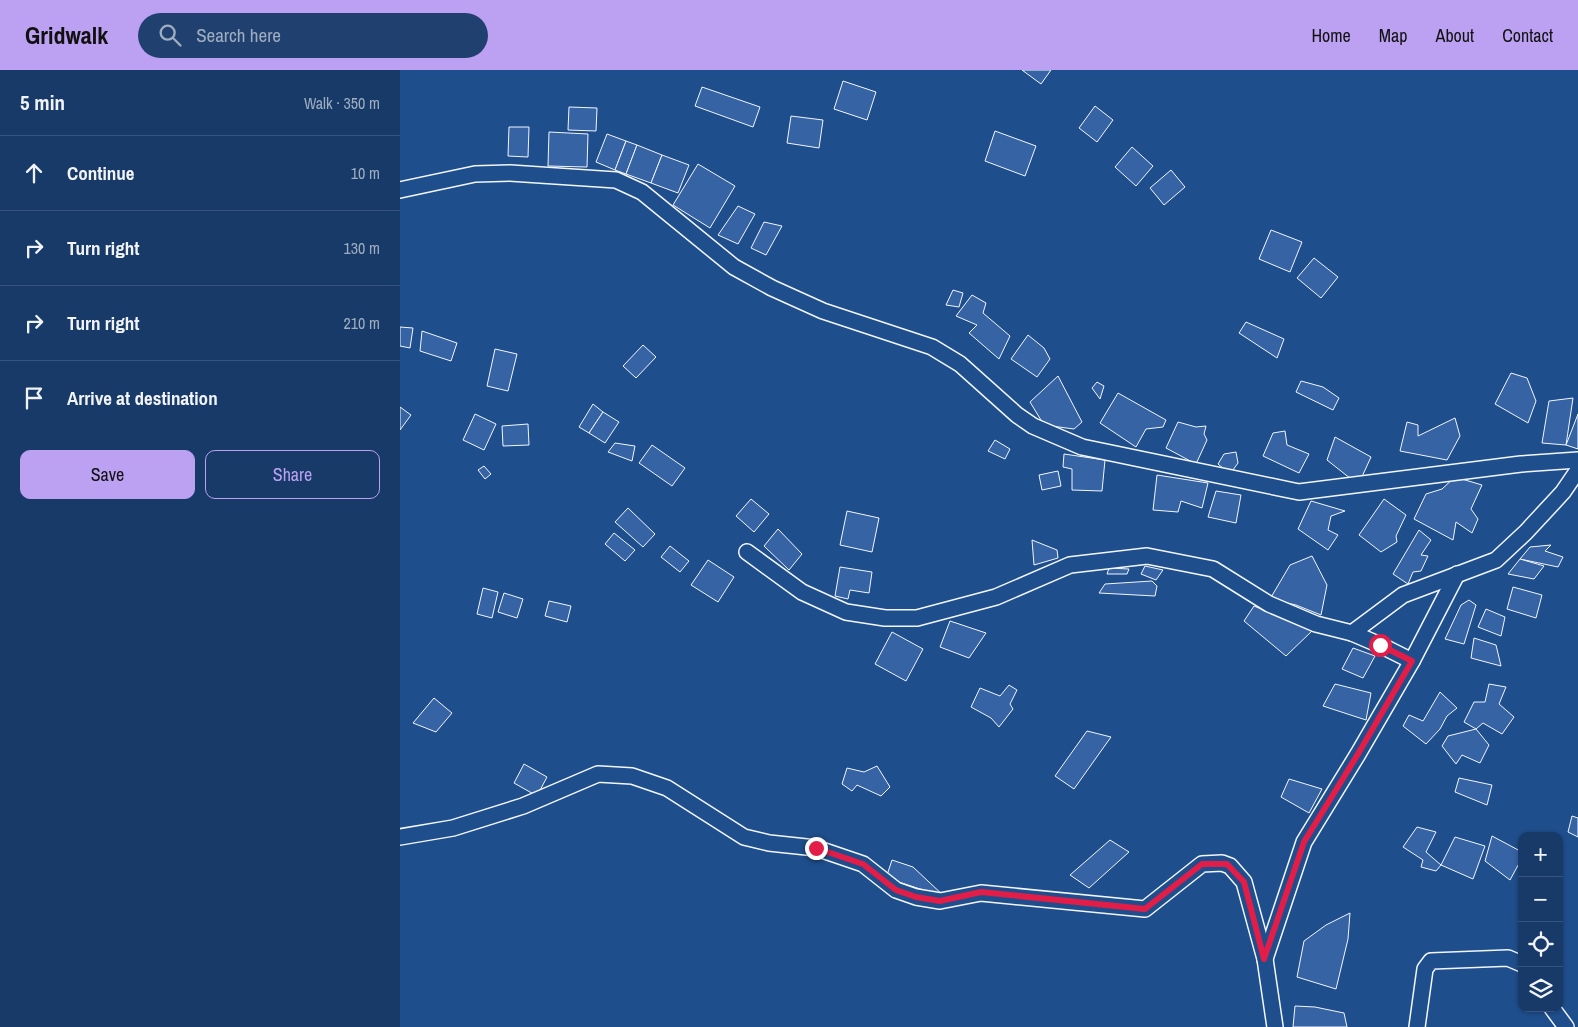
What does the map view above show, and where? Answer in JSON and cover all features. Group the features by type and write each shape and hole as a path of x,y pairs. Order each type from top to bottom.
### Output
{"street":[{"path":"400,190 475,174 510,173 616,180 642,192 734,267 764,284 823,311 932,347 960,364 1017,416 1033,426 1082,446 1299,492 1521,464 1578,460"},
{"path":"1352,633 1403,595 1496,560 1563,492 1578,470"},
{"path":"747,552 802,592 846,612 885,618 917,618 996,597 1070,565 1147,556 1213,569 1269,604 1316,624 1352,633 1412,661"},
{"path":"1264,959 1304,842 1412,661 1457,574"},
{"path":"400,837 453,828 506,812 598,774 632,776 667,788 744,836 769,843 816,848 863,864 896,890 940,901 981,892 1145,909 1202,864 1224,864 1230,866 1244,882 1264,959 1275,1027"},
{"path":"1417,1027 1425,969 1431,961 1508,958 1518,962"},
{"path":"1555,1012 1566,1027"}],"building":[{"path":"1022,70 1051,70 1041,84"},
{"path":"843,81 876,92 867,120 834,109"},
{"path":"702,87 760,107 753,127 695,106"},
{"path":"1095,106 1113,120 1097,142 1079,128"},
{"path":"569,107 597,108 596,131 568,130"},
{"path":"791,116 823,120 819,148 787,143"},
{"path":"509,127 529,127 528,157 508,156"},
{"path":"995,131 1036,146 1025,176 985,161"},
{"path":"549,132 588,134 587,167 548,166"},
{"path":"607,134 626,141 615,170 596,162"},
{"path":"626,141 637,145 626,174 615,170"},
{"path":"637,145 662,155 651,183 626,174"},
{"path":"1132,147 1153,166 1136,186 1115,167"},
{"path":"662,155 689,165 678,193 651,183"},
{"path":"698,164 735,186 710,228 673,205"},
{"path":"1171,170 1185,187 1164,205 1150,188"},
{"path":"738,206 755,214 738,244 718,235"},
{"path":"764,222 782,226 766,255 751,248"},
{"path":"1271,230 1302,242 1290,272 1259,259"},
{"path":"1314,258 1338,277 1321,298 1297,278"},
{"path":"953,290 963,293 959,307 946,305"},
{"path":"972,295 986,303 983,313 1010,336 999,359 969,333 977,325 956,316"},
{"path":"1246,322 1284,339 1277,358 1239,333"},
{"path":"400,327 413,328 410,348 400,346"},
{"path":"422,331 457,343 451,361 420,351"},
{"path":"1028,335 1044,348 1050,359 1037,377 1011,359"},
{"path":"643,345 656,357 636,378 623,366"},
{"path":"495,349 517,354 508,391 487,386"},
{"path":"1511,373 1527,378 1536,401 1528,423 1495,404"},
{"path":"1058,376 1082,422 1074,429 1044,425 1030,402"},
{"path":"1301,381 1323,387 1339,398 1333,410 1296,392"},
{"path":"1097,382 1104,386 1100,399 1092,388"},
{"path":"1118,393 1166,420 1163,427 1146,429 1136,447 1100,423"},
{"path":"1573,398 1566,445 1542,443 1549,401"},
{"path":"593,404 603,412 589,433 579,427"},
{"path":"400,407 411,415 400,430"},
{"path":"603,412 619,422 605,443 589,433"},
{"path":"475,414 496,424 484,450 463,440"},
{"path":"1578,414 1578,449 1566,445"},
{"path":"1455,418 1460,436 1447,460 1400,451 1407,422 1418,425 1418,436"},
{"path":"1178,422 1196,427 1206,426 1204,434 1207,440 1196,464 1166,448"},
{"path":"528,424 529,445 503,446 502,426"},
{"path":"1285,431 1287,445 1309,454 1299,473 1263,456 1273,433"},
{"path":"1335,437 1371,457 1360,481 1351,479 1327,460"},
{"path":"995,440 1010,449 1005,459 988,451"},
{"path":"615,443 635,446 632,461 608,452"},
{"path":"652,445 685,468 672,486 639,463"},
{"path":"1236,452 1238,463 1230,474 1218,464 1224,454"},
{"path":"1064,454 1105,460 1102,491 1072,490 1072,469 1063,467"},
{"path":"484,466 491,474 485,479 478,470"},
{"path":"1058,471 1061,486 1042,490 1039,475"},
{"path":"1157,475 1208,483 1202,508 1181,501 1178,512 1153,510"},
{"path":"1455,477 1482,485 1471,509 1478,519 1472,533 1456,522 1453,540 1414,519 1426,494 1442,489"},
{"path":"1216,491 1241,495 1236,523 1208,517"},
{"path":"751,499 769,514 754,532 736,516"},
{"path":"1384,499 1406,515 1396,536 1397,542 1381,552 1359,535"},
{"path":"1311,501 1345,511 1331,516 1328,530 1338,535 1328,550 1298,529"},
{"path":"628,508 655,534 643,547 615,522"},
{"path":"847,511 879,518 872,552 840,545"},
{"path":"778,529 802,554 789,570 764,546"},
{"path":"1419,530 1431,540 1421,555 1428,556 1421,571 1413,572 1408,584 1393,574"},
{"path":"614,533 635,550 625,561 605,544"},
{"path":"1032,540 1057,550 1058,558 1034,565"},
{"path":"1551,545 1545,551 1563,557 1558,567 1520,559 1530,547"},
{"path":"670,546 689,561 680,572 661,557"},
{"path":"1312,556 1327,585 1321,615 1296,605 1270,599 1290,565"},
{"path":"1520,559 1544,566 1534,579 1508,574"},
{"path":"708,560 734,577 718,602 691,585"},
{"path":"1145,566 1163,570 1156,580 1141,574"},
{"path":"840,567 872,572 869,593 850,590 848,599 835,596"},
{"path":"1109,568 1129,569 1127,574 1107,574"},
{"path":"1152,581 1157,586 1155,596 1099,593 1105,584"},
{"path":"1513,587 1542,595 1536,618 1507,609"},
{"path":"483,588 498,592 492,618 477,614"},
{"path":"504,593 523,599 517,618 498,612"},
{"path":"1469,600 1476,605 1464,644 1445,639 1461,605"},
{"path":"549,601 571,606 567,622 545,616"},
{"path":"1254,606 1312,631 1286,656 1244,621"},
{"path":"1486,609 1505,617 1501,636 1478,627"},
{"path":"950,621 986,633 969,658 940,647"},
{"path":"892,632 923,649 906,681 875,664"},
{"path":"1474,638 1496,645 1501,666 1471,658"},
{"path":"1353,648 1375,656 1363,678 1342,669"},
{"path":"1335,684 1371,693 1366,720 1323,706"},
{"path":"1489,684 1506,687 1499,704 1514,717 1502,734 1483,723 1476,729 1464,722 1474,702 1485,702"},
{"path":"1009,685 1017,690 1010,704 1013,709 999,727 991,718 971,707 980,688 1000,696"},
{"path":"1440,692 1457,708 1447,716 1440,729 1426,744 1403,726 1409,715 1423,721"},
{"path":"434,698 452,713 436,732 413,723"},
{"path":"1476,729 1489,745 1480,763 1462,755 1456,764 1442,746 1448,736"},
{"path":"1087,731 1111,737 1074,789 1055,776"},
{"path":"524,764 547,777 537,796 514,783"},
{"path":"877,766 890,787 881,796 857,785 852,791 842,784 847,768 864,772"},
{"path":"1459,778 1492,785 1487,805 1455,792"},
{"path":"1289,779 1322,789 1309,813 1281,797"},
{"path":"1572,816 1578,818 1578,837 1568,832"},
{"path":"1417,827 1436,832 1426,852 1441,865 1436,871 1421,867 1423,860 1403,847"},
{"path":"1492,836 1518,850 1518,865 1510,880 1485,861"},
{"path":"1455,837 1485,846 1473,879 1441,865"},
{"path":"1110,840 1129,852 1089,888 1070,875"},
{"path":"892,860 913,867 945,897 886,878"},
{"path":"1350,913 1348,939 1336,989 1297,977 1304,941 1326,925"},
{"path":"1295,1006 1315,1007 1344,1013 1347,1027 1293,1027"}],"route":[{"path":"816,848 863,864 896,890 916,897 940,901 981,892 1145,909 1202,864 1224,864 1230,866 1244,882 1264,959 1304,842 1412,661 1380,645"}]}
